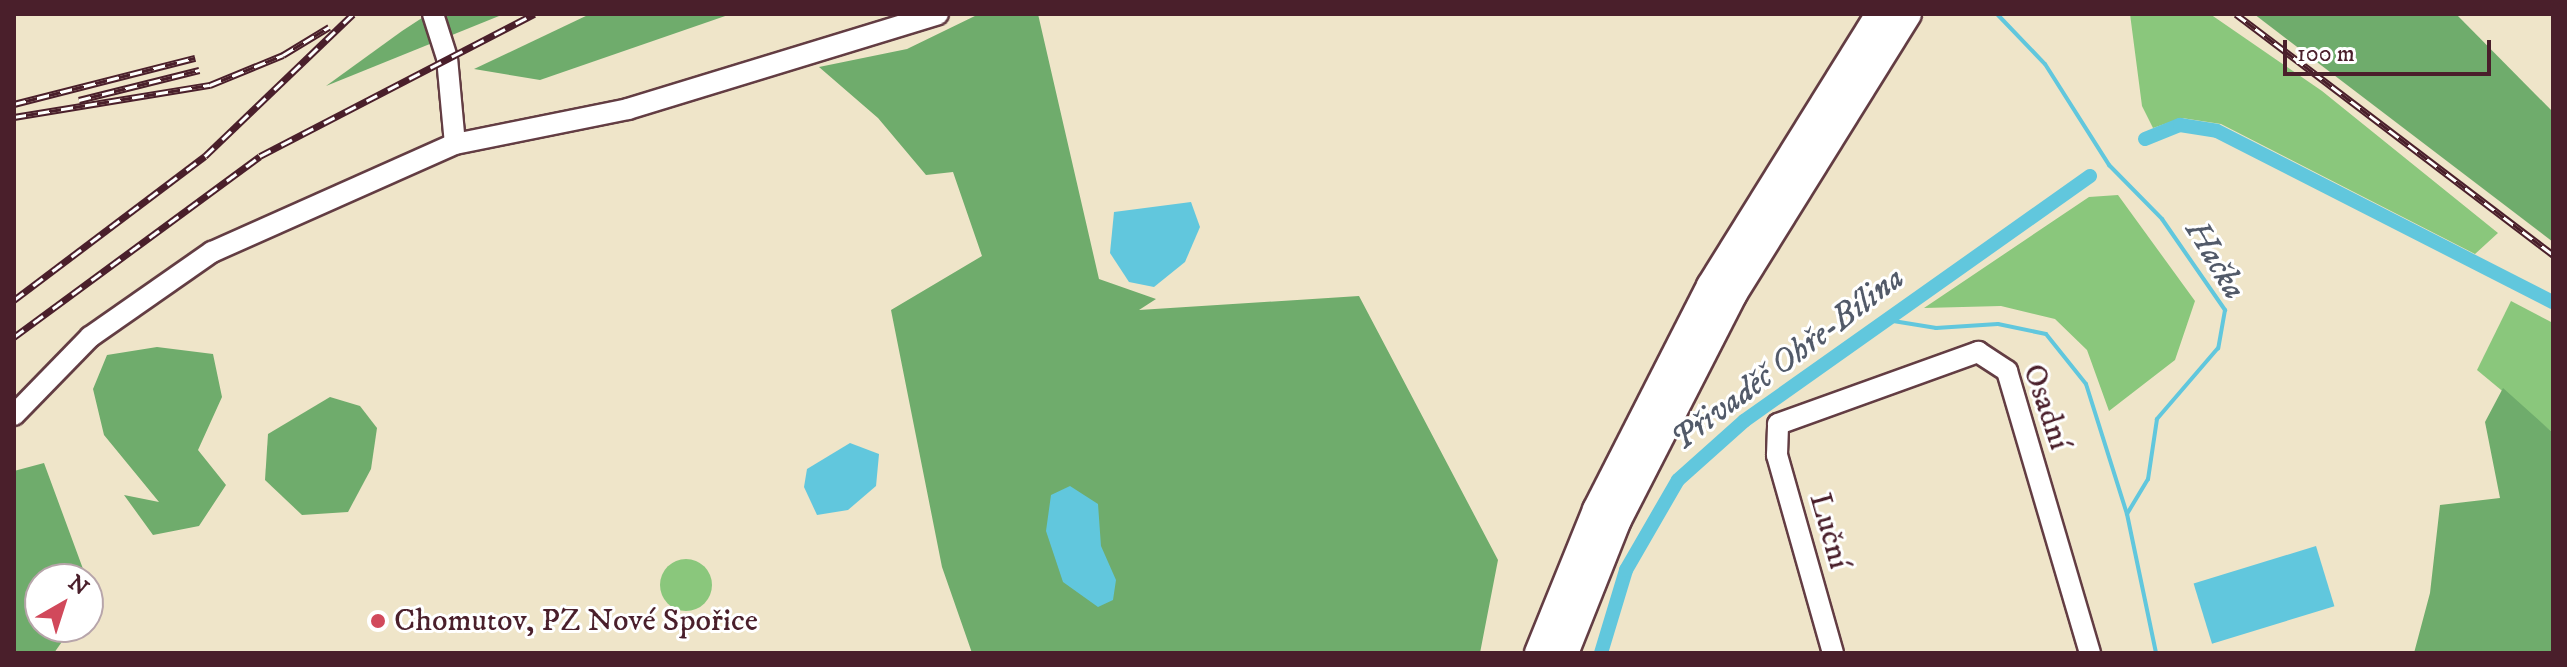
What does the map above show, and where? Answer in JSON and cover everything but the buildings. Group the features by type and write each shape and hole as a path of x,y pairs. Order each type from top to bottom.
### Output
{"highway":[{"path":"1562,636 1597,510 1711,286 1880,14"},
{"path":"1539,653 1562,636 1617,520 1732,295 1907,14"}],"street":[{"path":"433,14 447,58 455,144"},
{"path":"14,415 90,337 212,252 455,144 628,109 938,14"},
{"name":"Osadní","path":"1778,424 1965,353 1994,357 2007,371 2090,653"},
{"name":"Luční","path":"1778,424 1777,455 1833,653"}],"green space":[{"path":"428,14 504,14 326,86 402,31"},
{"path":"590,14 731,14 540,80 474,69"},
{"path":"979,14 1038,14 1099,279 1156,299 1139,310 1359,296 1498,560 1480,653 972,653 942,567 891,310 982,256 953,172 926,175 878,118 819,67 907,49"},
{"path":"2130,14 2210,14 2322,91 2498,233 2475,254 2221,124 2182,118 2153,128 2142,106"},
{"path":"2254,14 2456,14 2553,112 2553,242"},
{"path":"2118,195 2195,301 2175,360 2109,411 2087,350 2055,319 2001,306 1924,308 2089,197"},
{"path":"2511,301 2553,323 2553,433 2477,370"},
{"path":"157,347 213,354 222,397 198,450 226,485 199,526 153,535 124,495 159,502 104,435 93,389 107,355"},
{"path":"2503,388 2553,433 2553,653 2414,653 2430,593 2440,505 2500,498 2485,422"},
{"path":"330,397 360,406 377,428 371,469 348,512 302,515 265,480 268,434"},
{"path":"44,463 81,563 24,563 24,643 61,643 54,653 14,653 14,471"},
{"path":"686,559 705,566 712,585 705,604 686,611 667,604 660,585 667,566"}],"water":[{"path":"1191,202 1200,227 1185,262 1154,287 1129,282 1110,253 1114,212"},
{"path":"850,443 879,454 876,486 848,510 817,515 804,487 807,469"},
{"path":"1070,486 1098,504 1101,546 1116,580 1113,600 1098,607 1063,582 1046,531 1051,495"},
{"path":"2316,546 2334,606 2212,644 2194,583"}],"waterway":[{"name":"Hačka","path":"1997,14 2045,64 2109,165 2162,219 2225,310 2218,348 2157,419 2148,479 2127,514 2156,653"},
{"name":"Přivaděč Ohře-Bílina","path":"2145,139 2180,125 2217,131 2553,302"},
{"name":"Přivaděč Ohře-Bílina","path":"1601,653 1626,570 1678,480 1744,421 2090,176"},
{"path":"1887,320 1936,328 1998,324 2046,334 2086,384 2127,514"}],"railway":[{"path":"14,300 205,156 353,14"},
{"path":"14,337 260,156 534,14"},
{"path":"2236,14 2553,255"},
{"path":"14,117 210,85 283,55 329,27"},
{"path":"14,104 195,58"},
{"path":"79,100 199,70"}],"place":[{"name":"Chomutov, PZ Nové Spořice","path":"378,621"}]}
